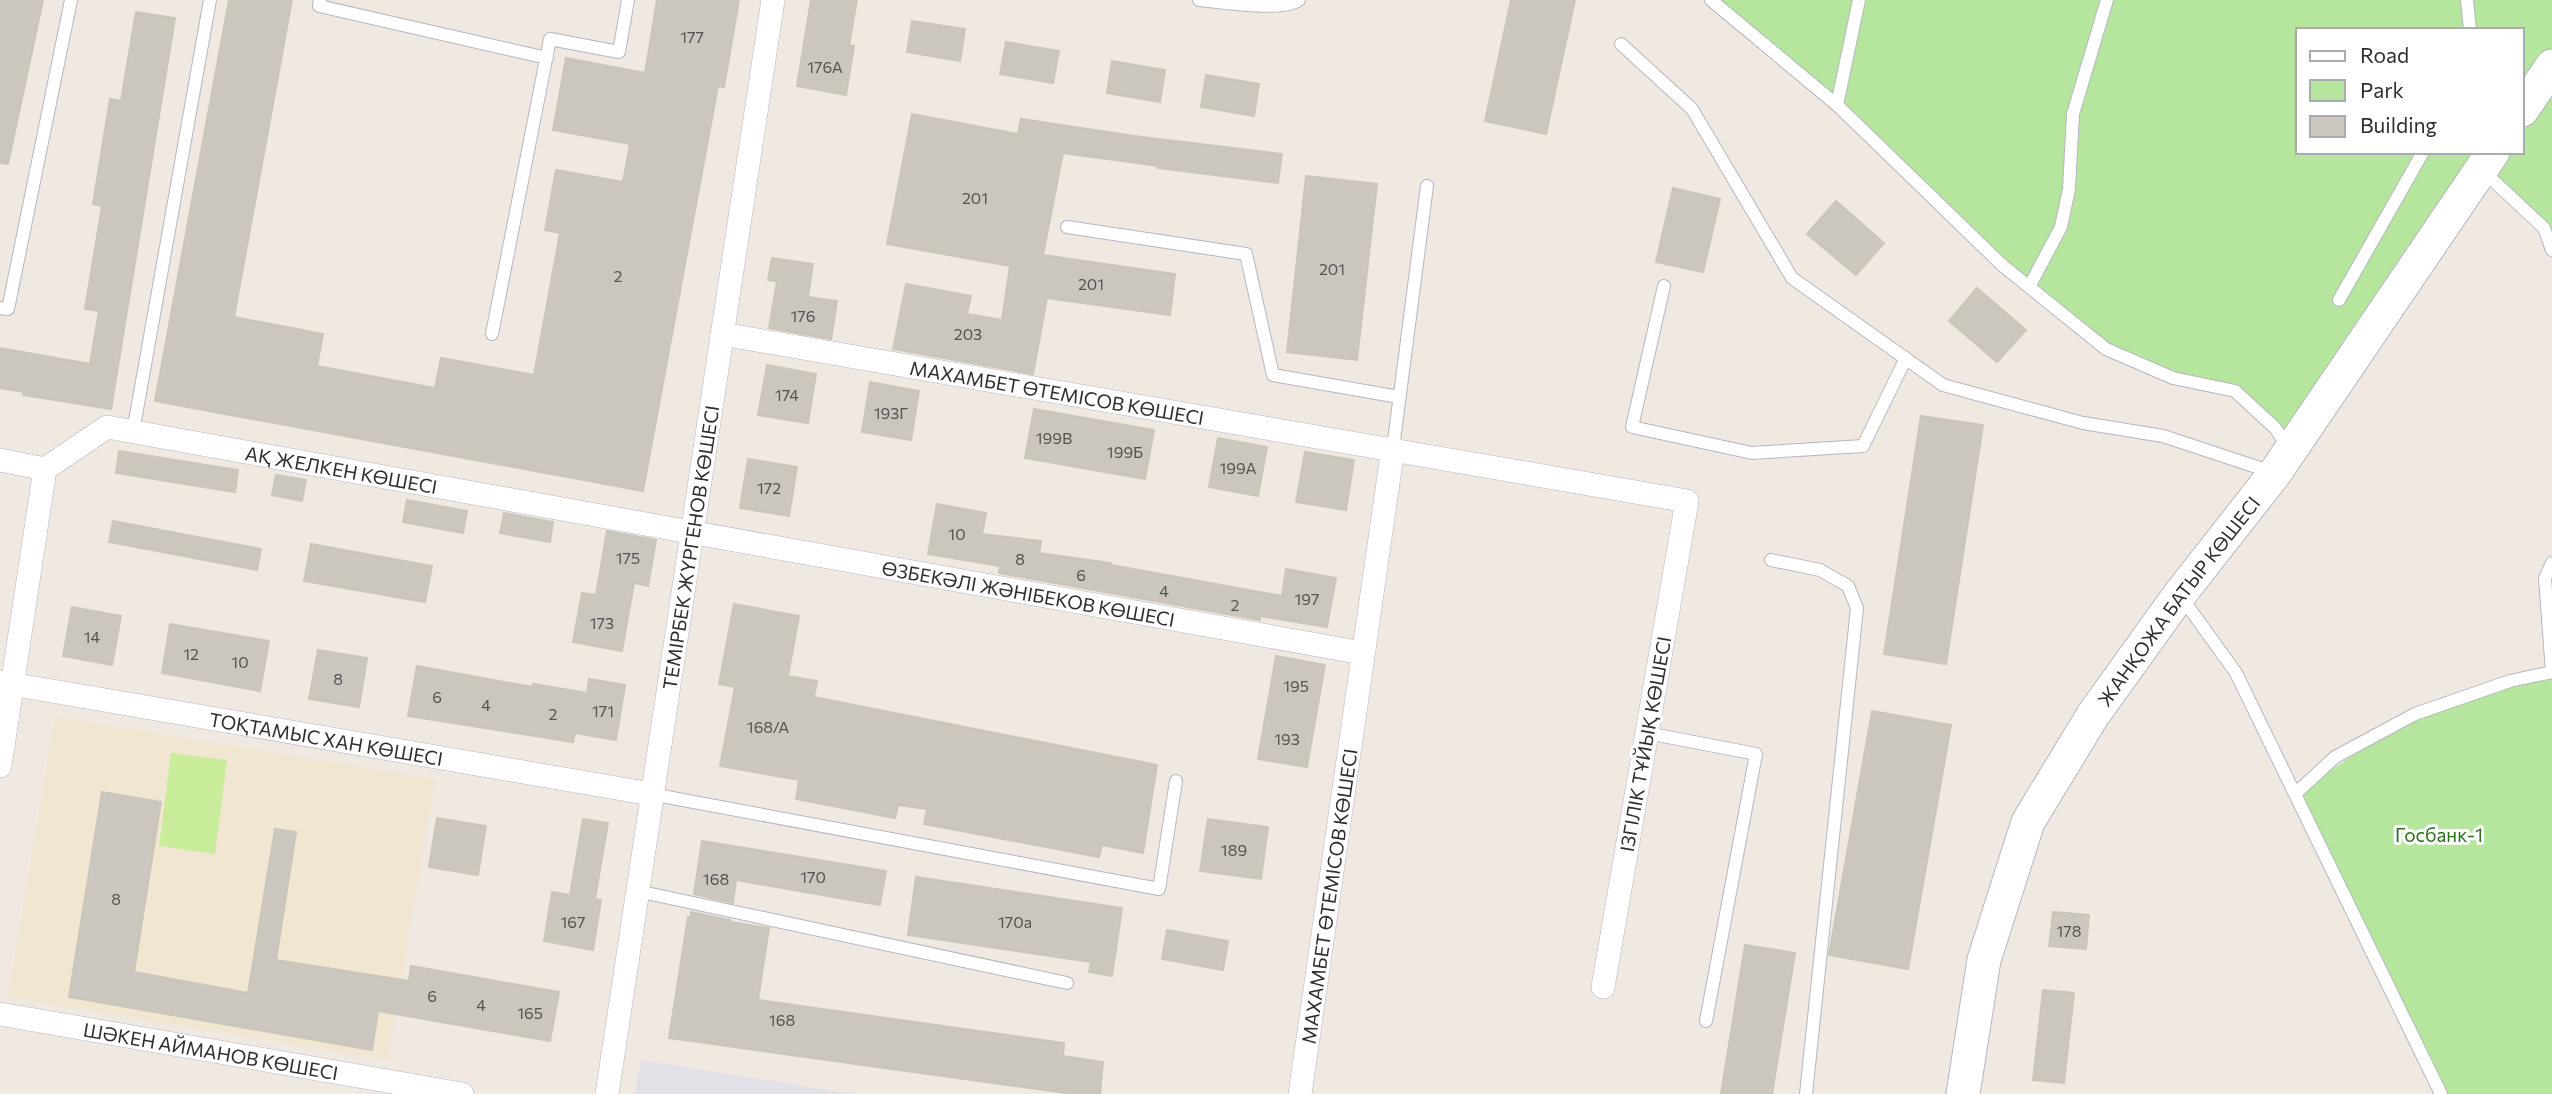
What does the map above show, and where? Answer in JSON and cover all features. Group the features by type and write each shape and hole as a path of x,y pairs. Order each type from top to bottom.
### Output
{"main road":[{"path":"2524,107 2552,66"},
{"name":"ЖАНҚОЖА БАТЫР КӨШЕСІ","path":"1963,1094 1984,960 2028,822 2093,715 2180,594 2283,462 2485,158"}],"street":[{"name":"ТЕМІРБЕК ЖҮРГЕНОВ КӨШЕСІ","path":"607,1094 774,0"},
{"name":"МАХАМБЕТ ӨТЕМІСОВ КӨШЕСІ","path":"722,334 1393,448 1686,501"},
{"name":"АҚ ЖЕЛКЕН КӨШЕСІ","path":"45,469 107,427 694,534"},
{"name":"МАХАМБЕТ ӨТЕМІСОВ КӨШЕСІ","path":"1300,1094 1393,448"},
{"path":"0,460 45,469 7,683 0,766"},
{"name":"ІЗГІЛІК ТҰЙЫҚ КӨШЕСІ","path":"1603,987 1686,501"},
{"name":"ӨЗБЕКӘЛІ ЖӘНІБЕКОВ КӨШЕСІ","path":"694,534 1362,653"},
{"name":"ТОҚТАМЫС ХАН КӨШЕСІ","path":"7,683 652,794"},
{"name":"ШӘКЕН АЙМАНОВ КӨШЕСІ","path":"0,1014 462,1094"}],"lane":[{"path":"0,308 8,309 71,0"},
{"path":"133,432 210,0"},
{"path":"320,0 319,6 547,58"},
{"path":"492,334 550,39 619,52 628,0"},
{"path":"1199,0 1246,5 1292,5 1299,0"},
{"path":"1621,44 1692,109 1792,278 1943,385 2082,423 2162,436 2283,462 2275,428 2235,391 2173,379 2106,349 1992,256 1837,105 1711,0"},
{"path":"1837,105 1859,0"},
{"path":"2029,287 2061,227 2069,190 2073,114 2107,0"},
{"path":"2465,28 2468,6"},
{"path":"2468,6 2470,28"},
{"path":"2339,300 2422,154"},
{"path":"2485,158 2544,228 2552,250"},
{"path":"1393,448 1427,186"},
{"path":"1067,227 1246,254 1273,375 1399,397"},
{"path":"1664,286 1632,427 1752,453 1863,446 1906,358"},
{"path":"1771,560 1820,570 1848,586 1857,608 1806,1094"},
{"path":"2295,794 2335,757 2415,714 2510,681 2552,672 2545,578 2552,563"},
{"path":"2180,594 2235,673 2441,1094"},
{"path":"1647,733 1756,754 1706,1021"},
{"path":"652,794 1159,889 1176,781"},
{"path":"637,891 1067,983"}],"shaded area":[{"path":"55,716 435,779 388,1060 8,997"},
{"path":"641,1060 854,1094 635,1094"}],"green space":[{"path":"1711,0 2552,0 2552,250 2544,228 2482,170 2291,451 2235,391 2173,378 2106,349 2002,265 1837,105"},
{"path":"2552,563 2552,672 2545,578"},
{"name":"Госбанк-1","path":"2552,672 2552,1094 2441,1094 2295,794 2415,714"},
{"path":"171,753 227,760 215,854 159,846"}],"building":[{"path":"0,0 43,0 8,164 0,163"},
{"path":"229,0 292,0 234,317 323,334 317,366 435,388 441,358 534,375 560,233 545,230 556,170 623,182 630,144 553,130 566,58 645,73 657,0 739,0 724,87 718,86 643,491 155,401"},
{"path":"811,0 857,0 849,45 854,46 846,95 797,86"},
{"path":"1511,0 1575,0 1546,134 1485,121"},
{"path":"136,12 175,18 111,409 23,395 24,392 0,388 0,348 90,364 99,311 85,309 102,206 93,204 110,99 121,101"},
{"path":"912,21 965,29 960,61 907,52"},
{"path":"1006,42 1059,51 1053,83 1000,74"},
{"path":"1112,61 1165,70 1160,102 1107,93"},
{"path":"1206,75 1259,84 1254,116 1201,107"},
{"path":"912,114 1018,134 1021,119 1282,154 1278,183 1063,153 1043,255 1175,274 1170,315 1047,298 1033,374 893,349 906,284 971,296 967,314 1002,320 1010,266 887,244"},
{"path":"1306,176 1377,184 1357,360 1287,352"},
{"path":"1673,188 1720,199 1703,272 1656,262"},
{"path":"1836,201 1884,243 1856,275 1807,234"},
{"path":"772,258 813,264 808,297 837,301 831,339 769,328 777,281 768,280"},
{"path":"1977,288 2026,330 1997,362 1949,321"},
{"path":"767,365 816,374 808,423 758,415"},
{"path":"870,382 919,391 911,440 862,432"},
{"path":"1034,409 1154,430 1145,479 1025,458"},
{"path":"1921,416 1983,425 1946,664 1884,654"},
{"path":"1218,438 1267,447 1258,496 1209,487"},
{"path":"119,451 238,470 235,492 116,473"},
{"path":"1305,452 1354,460 1346,510 1296,502"},
{"path":"748,459 797,467 789,516 740,508"},
{"path":"276,475 306,480 302,501 272,495"},
{"path":"407,500 467,511 463,533 403,522"},
{"path":"937,504 986,513 982,534 1041,541 1039,553 1111,563 1282,596 1286,569 1336,578 1327,627 1260,616 1260,620 999,573 1000,566 928,554"},
{"path":"504,513 553,522 550,542 500,533"},
{"path":"113,521 261,549 257,570 109,542"},
{"path":"607,531 656,540 648,586 634,583 622,651 573,642 582,593 596,595"},
{"path":"311,544 432,566 425,602 304,581"},
{"path":"734,604 799,616 788,676 817,681 814,697 1157,765 1143,853 1102,845 1099,857 924,824 927,809 898,805 895,818 796,799 799,780 720,766 735,687 719,684"},
{"path":"72,607 121,616 112,665 63,656"},
{"path":"170,624 269,641 260,691 162,673"},
{"path":"318,650 367,658 359,707 309,699"},
{"path":"1276,656 1325,665 1307,767 1258,759"},
{"path":"417,666 532,687 533,684 587,693 589,679 625,685 616,740 575,733 573,742 408,716"},
{"path":"1872,711 1951,725 1908,969 1829,955"},
{"path":"102,792 161,802 134,972 248,993 275,829 296,832 276,960 409,981 411,966 559,992 550,1041 378,1011 372,1050 69,997"},
{"path":"437,818 486,826 478,875 429,867"},
{"path":"583,819 608,823 595,899 601,900 593,950 544,941 552,892 570,895"},
{"path":"1208,819 1268,827 1261,879 1200,871"},
{"path":"702,841 886,871 880,905 736,880 733,903 694,894"},
{"path":"916,877 1122,908 1112,976 1089,972 1091,962 908,935"},
{"path":"691,912 769,928 758,1000 1064,1043 1063,1056 1103,1062 1100,1094 1073,1094 669,1038"},
{"path":"2053,912 2089,915 2086,949 2049,946"},
{"path":"1167,930 1228,941 1223,970 1162,959"},
{"path":"1745,945 1795,953 1772,1094 1721,1094"},
{"path":"2043,990 2074,993 2064,1083 2033,1080"}]}
